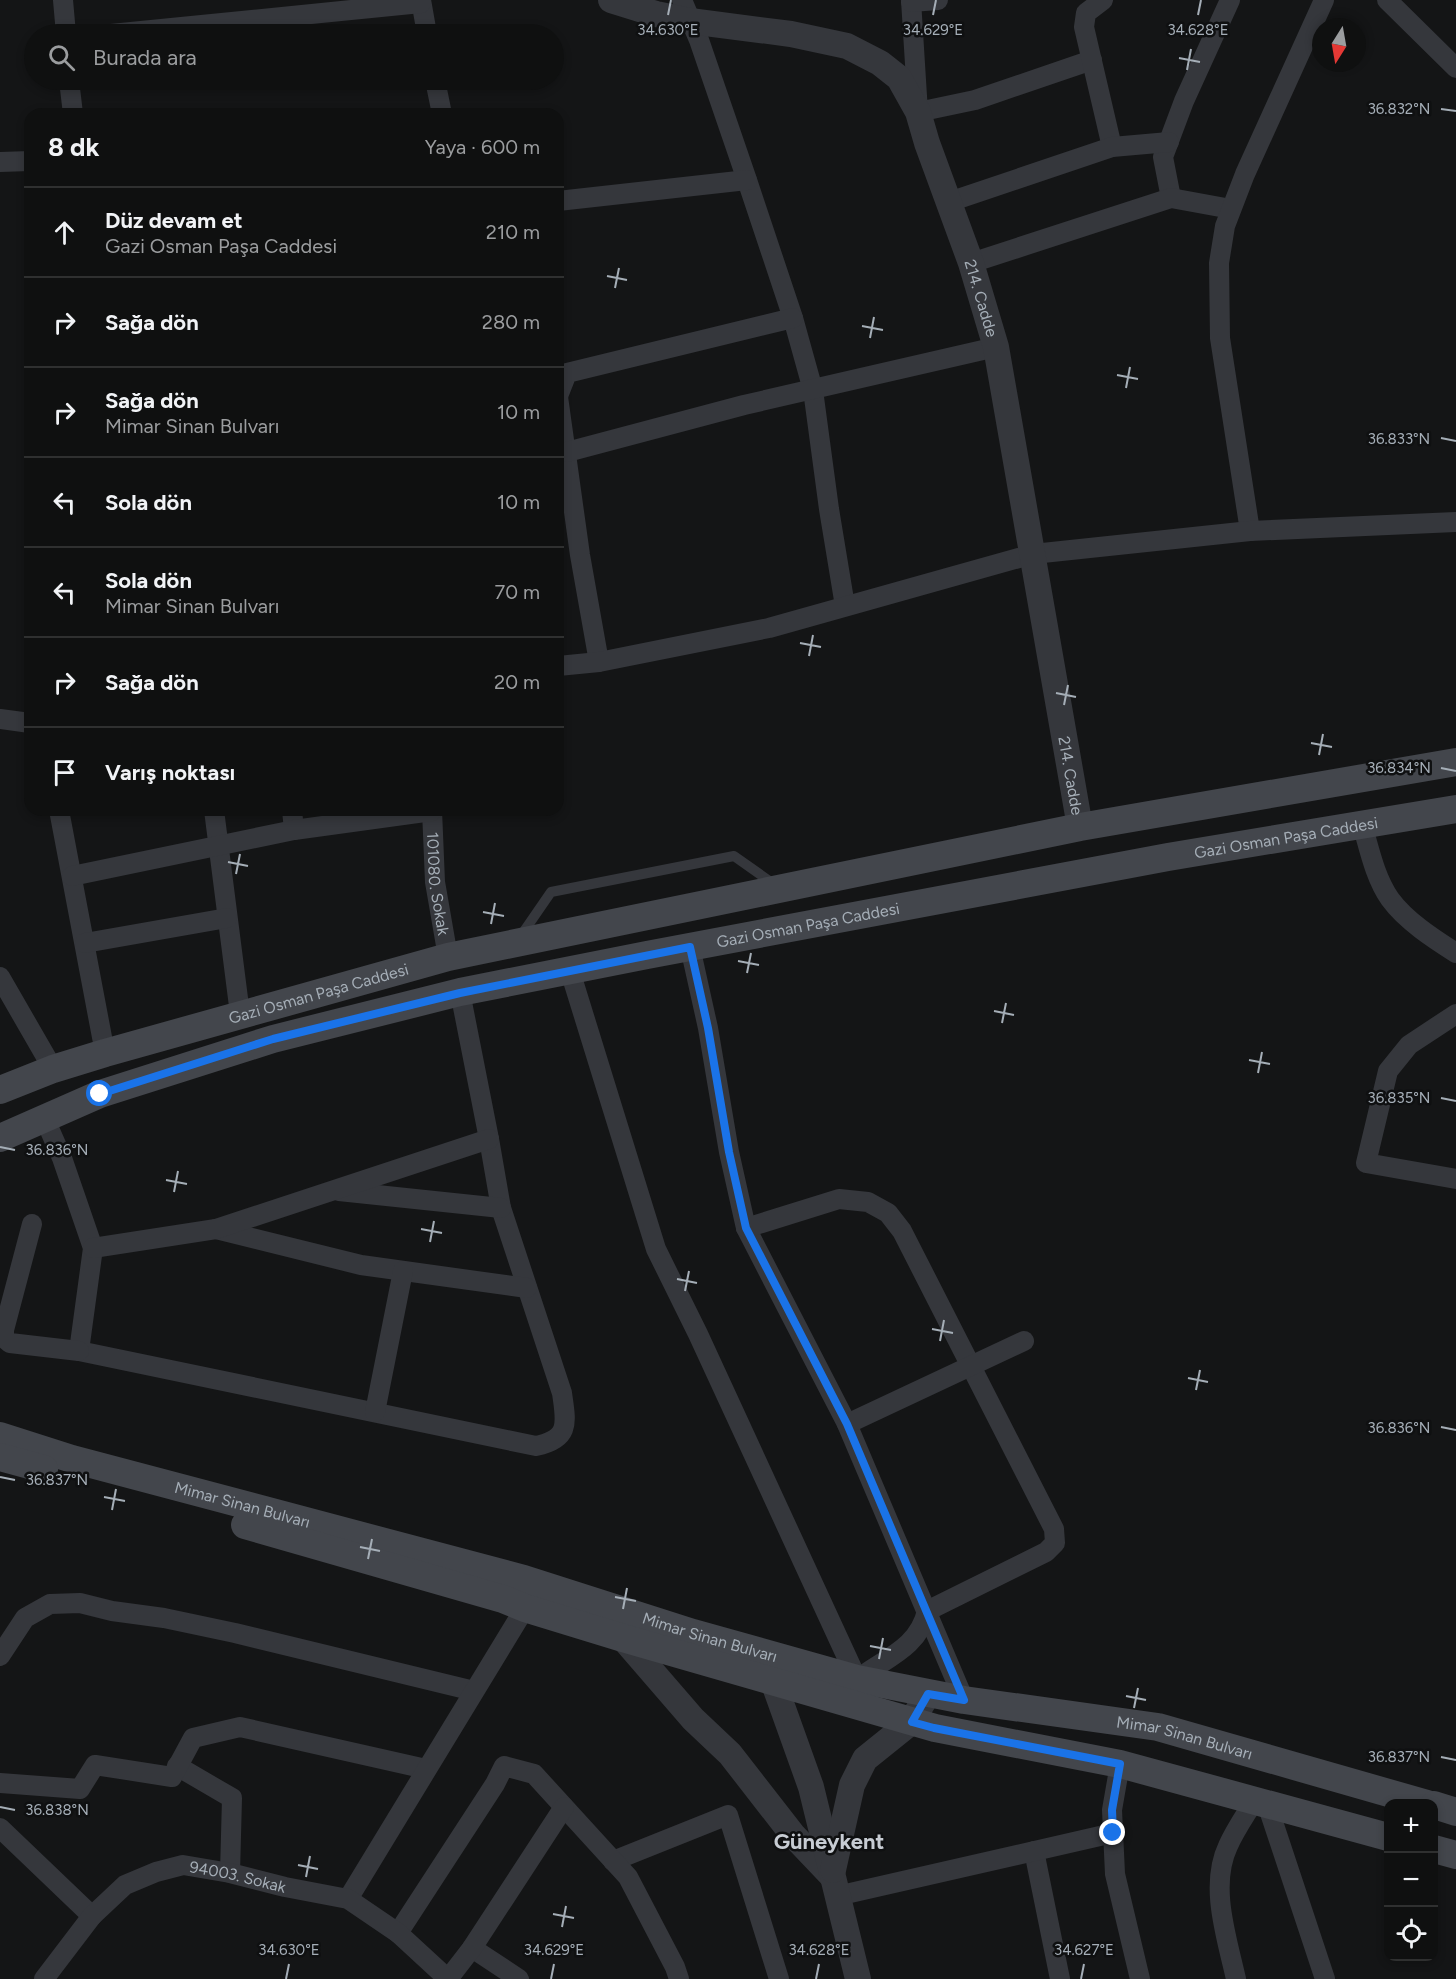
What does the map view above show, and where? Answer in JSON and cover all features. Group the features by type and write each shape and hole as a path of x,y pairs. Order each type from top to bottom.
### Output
{"main road":[{"name":"Gazi Osman Paşa Caddesi","path":"0,1090 53,1069 105,1053 448,957 1080,827 1456,762"},
{"name":"Gazi Osman Paşa Caddesi","path":"0,1138 100,1094 273,1039 460,993 1168,857 1456,809"},
{"name":"Mimar Sinan Bulvarı","path":"0,1436 72,1459 524,1579 693,1633 857,1679 964,1700 1158,1727 1413,1799"},
{"name":"Mimar Sinan Bulvarı","path":"0,1457 491,1595 525,1608 623,1638 912,1722 1120,1764 1384,1836"},
{"path":"1438,1807 1456,1812"},
{"path":"1438,1850 1456,1855"}],"street":[{"path":"63,0 65,24"},
{"name":"214. Cadde","path":"610,0 656,14 686,10 847,46 880,63 899,78 918,112 927,143 971,262 996,347 1080,827"},
{"path":"938,0 911,1 918,112 975,100 1092,60"},
{"path":"1103,0 1086,13 1084,27 1112,147"},
{"path":"1171,198 1163,157 1184,101 1230,0"},
{"path":"1250,531 1220,339 1219,263 1225,226 1231,209 1324,0"},
{"path":"1387,0 1456,68"},
{"path":"205,24 421,1 425,24"},
{"path":"686,10 699,40 747,180 793,318 813,390 845,606"},
{"path":"70,90 72,108"},
{"path":"437,90 441,108"},
{"path":"949,202 1112,147 1169,142"},
{"path":"0,162 24,161"},
{"path":"564,200 747,180"},
{"path":"971,262 1171,198 1231,209"},
{"path":"564,381 567,373 793,318"},
{"path":"567,452 744,405 996,347"},
{"path":"564,434 580,555 598,662"},
{"path":"564,665 598,662 769,628 1033,554 1250,531 1456,522"},
{"path":"0,719 24,722"},
{"path":"60,816 105,1053"},
{"path":"214,816 240,1014"},
{"path":"293,816 294,830"},
{"path":"72,876 294,830 396,816"},
{"name":"101080. Sokak","path":"432,816 435,882 448,957"},
{"path":"1362,824 1376,870 1390,899 1425,933 1456,953"},
{"path":"85,943 227,918"},
{"path":"690,947 708,1028 729,1152 746,1228 847,1424 964,1700"},
{"path":"570,971 656,1250 698,1335 857,1679"},
{"path":"0,977 53,1069"},
{"path":"32,1224 4,1330 4,1338 10,1343 79,1351 536,1446 552,1443 562,1434 565,1419 562,1393 501,1208 460,993"},
{"path":"1456,1014 1408,1045 1388,1071 1366,1163 1456,1179"},
{"path":"1434,1028 1456,1034"},
{"path":"44,1117 62,1158 93,1248 79,1351"},
{"path":"93,1248 216,1229 489,1139"},
{"path":"330,1190 501,1208"},
{"path":"746,1228 839,1199 867,1202 888,1212 902,1231 1054,1529 1055,1543 1046,1552 927,1611"},
{"path":"216,1229 362,1265 527,1288"},
{"path":"375,1412 403,1271"},
{"path":"847,1424 1024,1341"},
{"path":"0,1656 25,1618 50,1604 80,1603 235,1633 474,1691"},
{"path":"348,1899 525,1608"},
{"path":"834,1699 857,1679 906,1647 924,1627 927,1611"},
{"path":"623,1638 693,1719 730,1754 835,1886"},
{"path":"760,1651 774,1682 811,1787 858,1979"},
{"path":"835,1886 852,1785 865,1759 912,1722 928,1694"},
{"path":"0,1783 80,1789 95,1765 172,1777 193,1738 240,1727 426,1769"},
{"path":"1120,1764 1112,1810 1115,1874 1140,1979"},
{"path":"177,1766 232,1798 230,1873"},
{"path":"398,1933 495,1784 504,1766 534,1774 628,1877 679,1979"},
{"path":"1236,1979 1223,1918 1220,1878 1227,1847 1260,1803"},
{"path":"1260,1803 1325,1979"},
{"path":"448,1979 472,1948 564,1807"},
{"path":"613,1861 728,1815 779,1979"},
{"path":"0,1828 92,1916"},
{"path":"835,1886 1034,1851 1113,1833"},
{"path":"1034,1851 1060,1979"},
{"name":"94003. Sokak","path":"44,1979 92,1916 124,1885 156,1872 183,1865 348,1899 398,1933 448,1979"},
{"path":"472,1948 519,1979"}],"lane":[{"path":"516,943 551,892 734,856 780,888"}],"district":[{"name":"Güneykent","path":"829,1841"}],"route":[{"path":"100,1094 273,1039 460,993 690,947 708,1028 729,1152 746,1228 847,1424 964,1700 928,1694 912,1722 1120,1764 1112,1810 1113,1833"}]}
